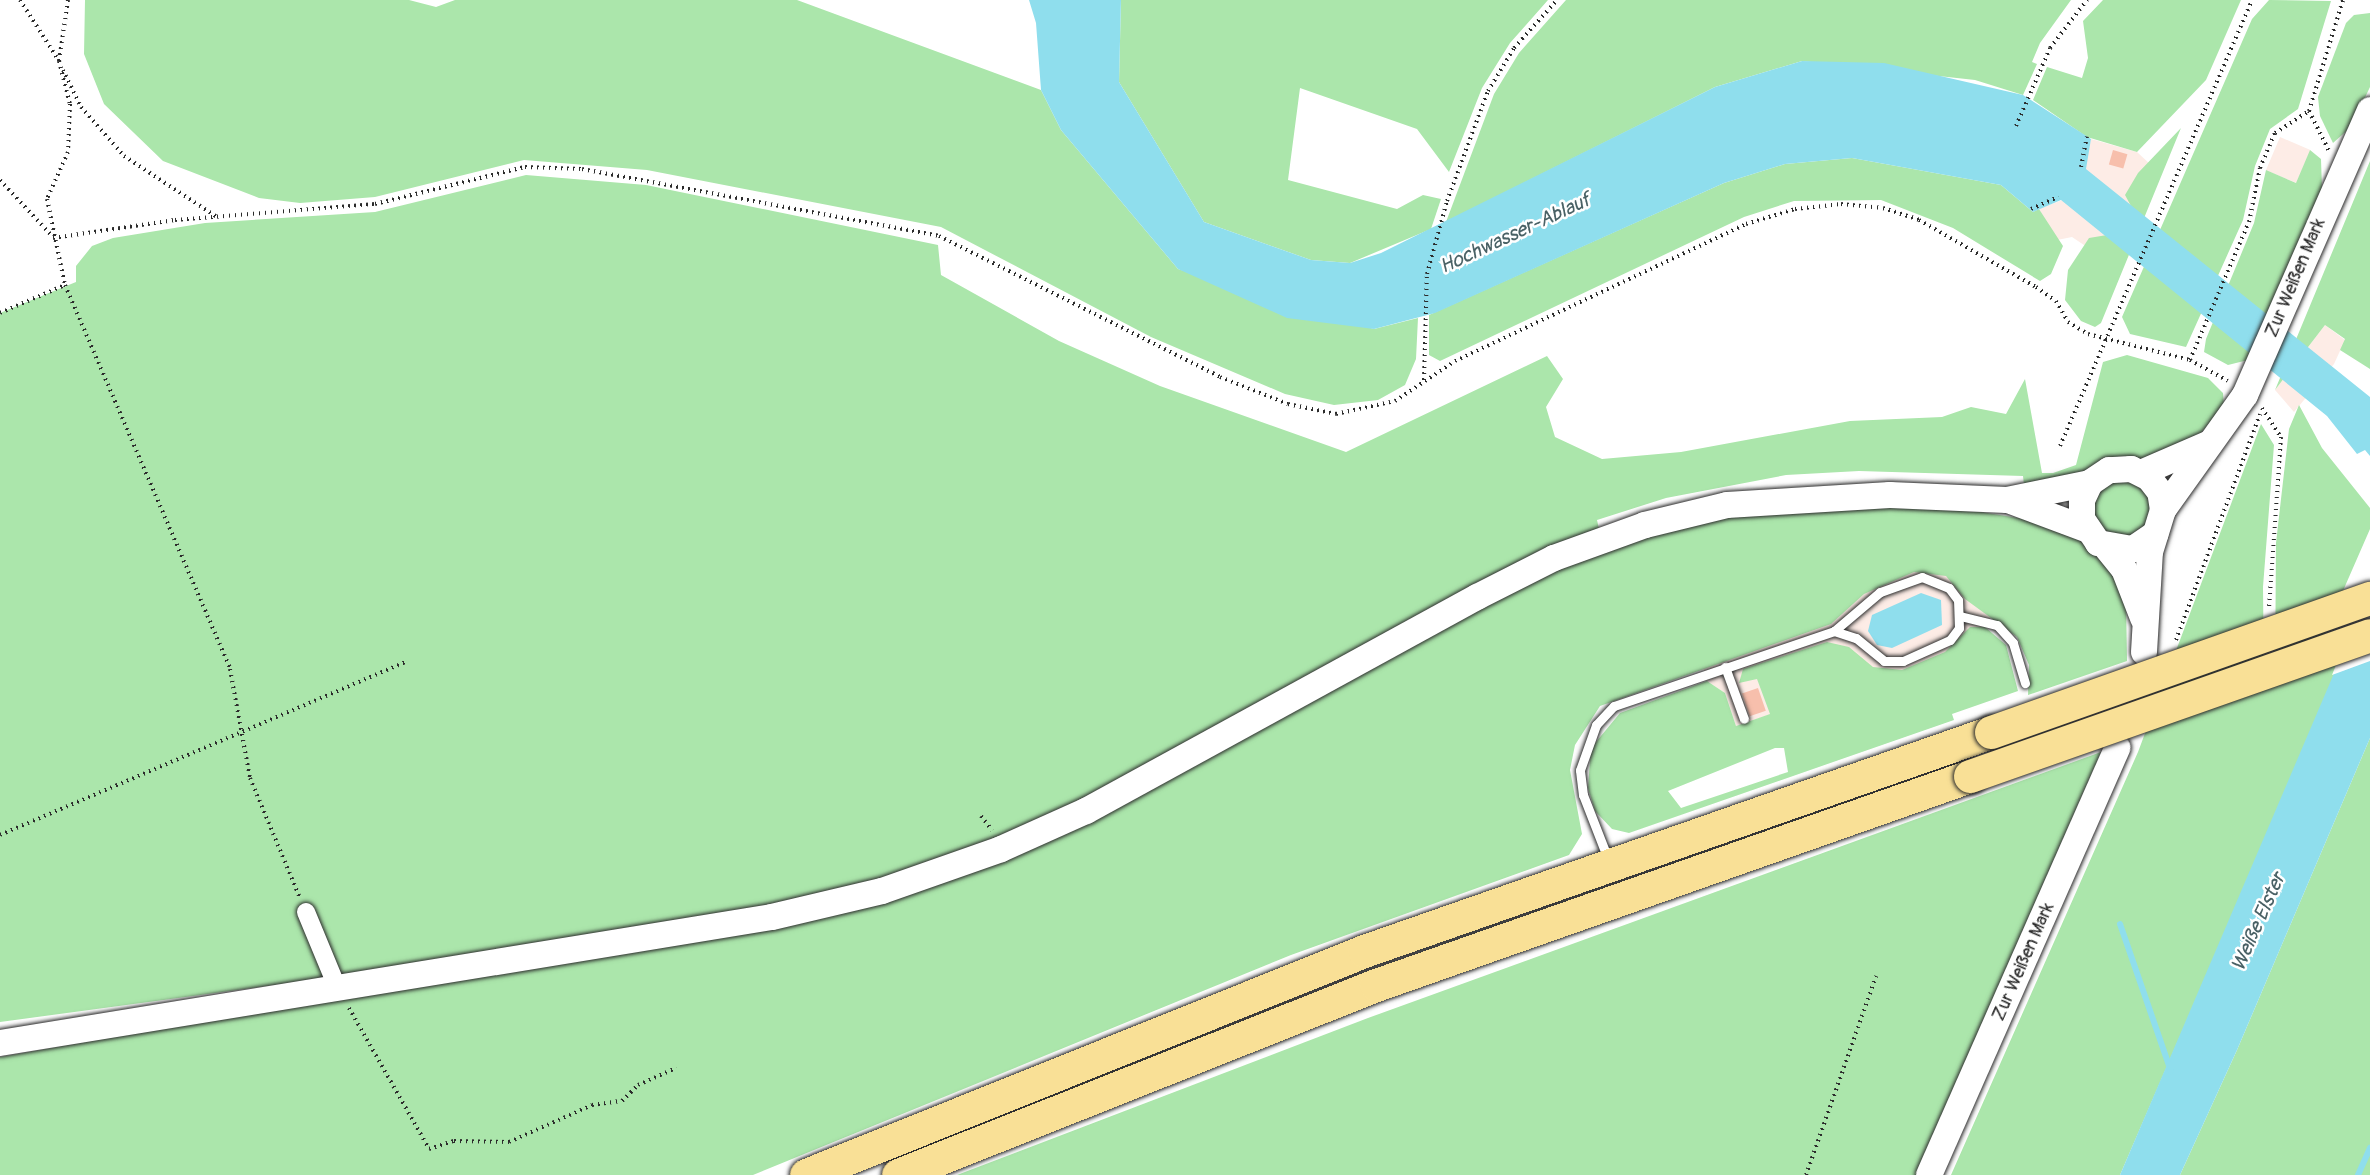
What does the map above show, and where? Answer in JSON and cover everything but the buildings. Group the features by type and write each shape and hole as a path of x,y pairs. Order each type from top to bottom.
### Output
{"highway":[{"path":"807,1175 1364,951 2370,598"},
{"path":"898,1175 1377,985 2370,635"}],"main road":[{"name":"Zur Weißen Mark","path":"2144,652 2155,534 2163,510 2245,395 2370,110"},
{"path":"7,1038 772,917 940,872 1136,786 1545,563 1645,525 1727,505 1786,499 1890,495 2007,500 2090,483 2109,470 2141,473 2213,441"},
{"path":"2141,473 2160,492 2163,510"},
{"path":"2007,500 2086,529 2082,500 2090,483"},
{"name":"Zur Weißen Mark","path":"2086,529 2106,547 2124,569 2146,625"},
{"path":"2106,547 2133,549 2155,534"},
{"name":"Zur Weißen Mark","path":"1929,1175 2117,748"}],"street":[{"path":"306,912 337,987"}],"lane":[{"path":"1611,866 1583,795 1584,746 1596,725 1614,706 1834,630 1880,592 1922,577 1949,588 1960,616 1950,640 1903,660 1884,661 1856,638 1834,630"},
{"path":"1960,616 1997,625 2013,643 2025,683"},
{"path":"1725,667 1744,719"}],"path":[{"path":"20,0 59,61 81,107 124,156 218,217"},
{"path":"68,0 59,61 70,104 68,152 47,199 53,238 65,285 230,669 250,778 306,912"},
{"path":"1424,380 1427,274 1447,201 1488,91 1514,48 1557,0"},
{"path":"2016,126 2050,48 2087,0"},
{"path":"2060,446 2104,339 2252,0"},
{"path":"2190,360 2249,222 2276,133 2308,111 2343,0"},
{"path":"2308,111 2321,144 2344,165"},
{"path":"2081,167 2087,138"},
{"path":"53,238 218,217 375,204 525,167 582,169 939,236 1150,345 1288,404 1336,414 1373,410 1424,380 1746,224 1796,209 1841,204 1883,208 1950,234 2056,301 2068,322 2104,339 2190,360 2245,395 2275,423 2281,437 2269,608"},
{"path":"0,180 53,238"},
{"path":"2031,209 2058,197"},
{"path":"0,313 65,285"},
{"path":"0,835 242,734 407,661"},
{"path":"1806,1175 1876,976"},
{"path":"337,987 429,1149 454,1141 509,1142 592,1105 622,1101 638,1085 676,1068"}],"shaded area":[{"path":"2280,137 2310,150 2296,183 2266,170"},
{"path":"2091,139 2137,152 2151,165 2132,208 2108,238 2087,247 2072,237 2057,240 2039,209 2104,184 2085,169"},
{"path":"2325,325 2345,340 2334,364 2294,412 2275,390"},
{"path":"1948,556 1973,604 1991,616 1979,645 1736,726 1725,693 1707,681 1697,648"}],"green space":[{"path":"85,0 409,0 436,7 455,0 797,0 1041,90 1061,130 1178,269 1374,329 1418,318 1416,359 1405,385 1378,400 1334,405 1285,394 1151,337 941,227 647,170 524,160 375,197 300,203 259,198 163,161 104,104 84,54"},
{"path":"1121,0 1548,0 1510,43 1482,88 1449,172 1417,129 1300,88 1288,180 1397,209 1423,195 1441,199 1431,229 1350,263 1311,260 1204,222 1119,82"},
{"path":"1566,0 2071,0 2040,43 2032,62 2037,64 2023,95 1975,80 1802,61 1715,87 1446,222 1494,94 1519,53"},
{"path":"2103,0 2241,0 2206,80 2137,152 2087,137 2033,100 2047,67 2082,78 2088,58 2083,21"},
{"path":"2269,0 2331,1 2298,109 2270,129 2255,166 2243,220 2186,347 2130,334 2122,317 2252,19"},
{"path":"2370,13 2370,87 2351,127 2333,143 2320,116 2318,97 2346,23 2354,15"},
{"path":"2181,128 2101,323 2095,327 2081,321 2065,300 2068,270 2089,238 2107,235 2131,206 2125,195 2138,173"},
{"path":"2310,150 2321,159 2322,189 2248,360 2228,365 2204,352 2206,339 2254,223 2266,170 2296,183"},
{"path":"1852,158 2001,185 2033,212 2039,209 2063,246 2051,274 2040,281 1953,228 1881,200 1794,201 1744,217 1440,361 1429,355 1429,315 1724,183 1785,164"},
{"path":"2370,161 2370,369 2340,350 2345,339 2325,325 2275,390"},
{"path":"526,175 646,185 938,245 941,275 1059,341 1160,386 1346,452 1547,356 1563,379 1546,407 1555,437 1602,459 1681,452 1850,421 1942,417 1971,407 2006,414 2025,379 2042,473 2053,473 2076,465 2103,362 2127,355 2208,378 2223,393 2224,406 2199,435 2142,459 2125,458 2080,476 2024,485 2023,476 1859,471 1786,475 1666,498 1597,520 1599,529 1129,777 999,838 876,880 768,906 290,983 0,1022 0,313 76,282 76,266 92,246 113,238 205,223 375,212"},
{"path":"2299,405 2322,448 2370,508 2370,529 2318,648 2339,668 2120,1175 1951,1175 2138,752 2261,424 2274,445 2263,587 2264,683 2275,680 2276,543 2289,429"},
{"path":"2123,478 2140,483 2148,491 2153,508 2148,525 2140,533 2123,538 2106,533 2098,525 2093,508 2098,491 2106,483"},
{"path":"1850,505 1981,512 2044,522 2072,533 2108,562 2126,600 2127,661 2028,695 2029,665 2017,637 1965,599 1946,576 1914,572 1864,594 1831,624 1600,706 1575,745 1570,770 1582,834 1569,855 1291,955 753,1175 0,1175 0,1057 887,901 1557,568 1647,536 1727,517"},
{"path":"1970,627 1985,627 2006,645 2018,691 1952,714 1954,720 1629,833 1612,829 1595,811 1588,788 1591,748 1620,713 1707,681 1725,693 1736,726 1770,714 1757,679 1739,683 1743,669 1827,642 1849,647 1873,667 1902,670 1945,652","holes":["1775,748 1784,748 1788,772 1681,808 1668,791"]},
{"path":"2370,738 2370,1175 2180,1175 2237,1050"},
{"path":"2101,752 1916,1175 957,1175 1368,1018"}],"water":[{"name":"Hochwasser-Ablauf","path":"1029,0 1121,0 1119,82 1204,222 1311,260 1350,263 1381,253 1715,87 1802,61 1884,63 2023,95 2091,139 2086,169 2370,397 2370,456 2365,450 2357,454 2327,416 2061,200 2033,212 2001,185 1852,158 1785,164 1724,183 1435,313 1374,329 1287,318 1178,269 1061,130 1041,90 1036,23"},
{"name":"Weiße Elster","path":"2370,589 2370,738 2237,1050 2180,1175 2120,1175"},
{"path":"1921,593 1941,600 1942,625 1892,648 1877,645 1868,631 1872,615"}],"pier":[{"path":"2370,586 2370,661 2332,675 2367,587"}],"waterway":[{"path":"2120,924 2171,1071"},
{"path":"2358,1175 2370,1148"}]}
